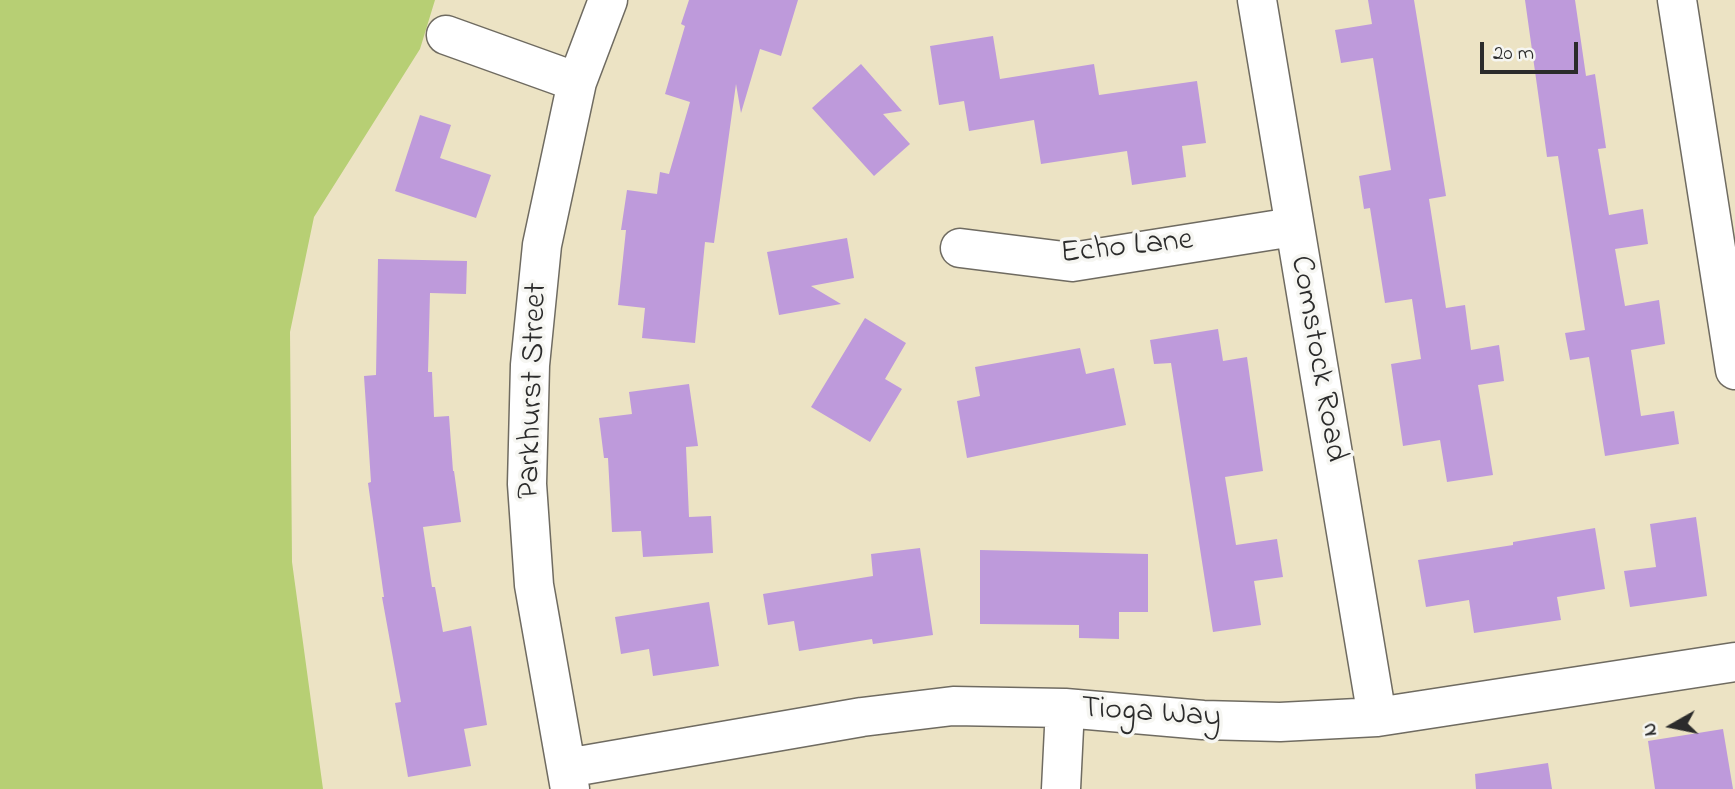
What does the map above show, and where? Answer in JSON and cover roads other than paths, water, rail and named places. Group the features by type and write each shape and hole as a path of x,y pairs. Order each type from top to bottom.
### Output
{"street":[{"name":"Parkhurst Street","path":"569,778 534,585 527,484 530,365 542,245 578,82 608,0"},
{"name":"Comstock Road","path":"1257,0 1377,717"},
{"path":"1676,0 1735,370"},
{"path":"446,35 578,82"},
{"name":"Echo Lane","path":"960,248 1072,262 1293,226"},
{"name":"Tioga Way","path":"569,778 875,715 953,706 1065,708 1254,722 1377,717 1735,662"},
{"path":"1062,789 1065,708"}]}
